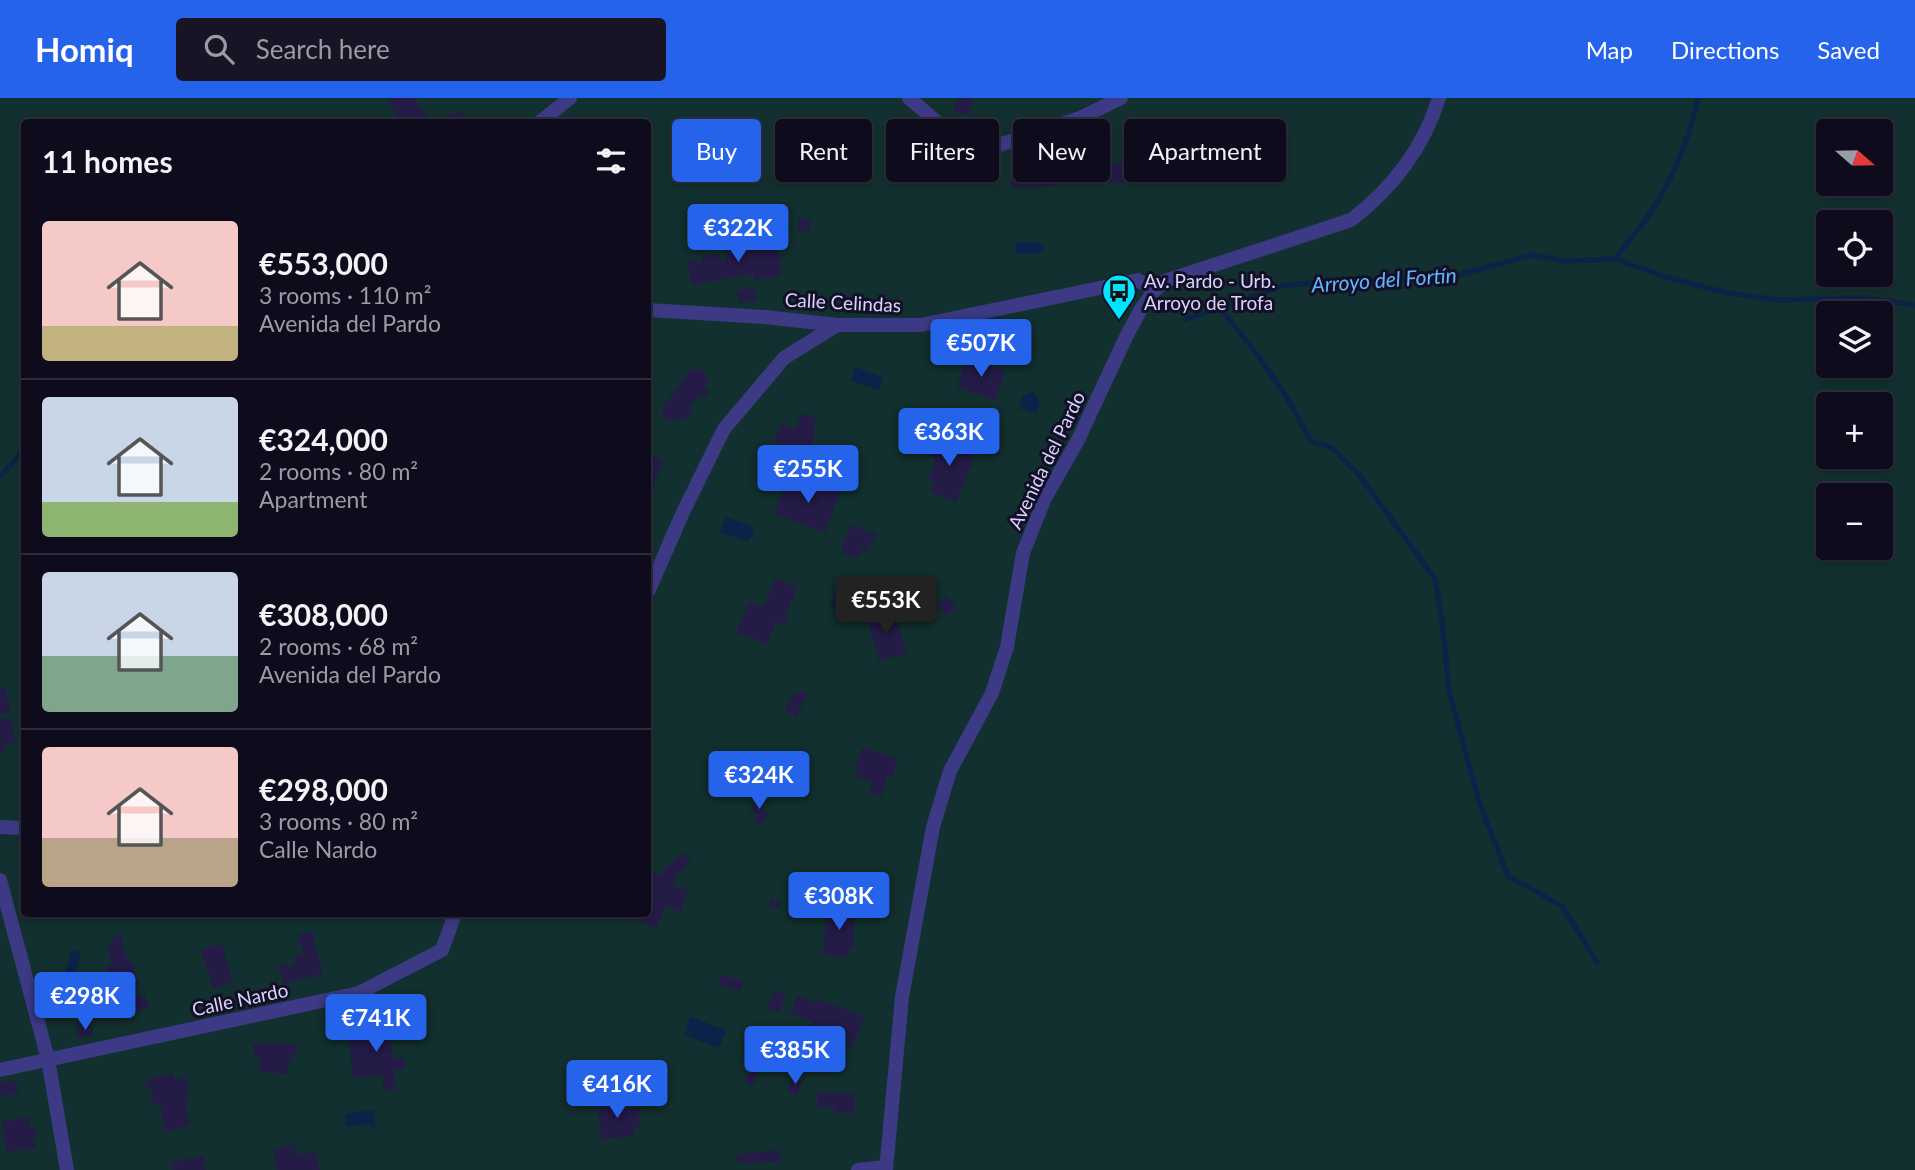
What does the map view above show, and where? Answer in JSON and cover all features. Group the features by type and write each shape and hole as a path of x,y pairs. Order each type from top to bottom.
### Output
{"street":[{"path":"544,119 570,98"},
{"path":"909,98 945,129 990,148 1080,118 1121,98"},
{"name":"Avenida del Pardo","path":"886,1168 902,997 936,815 950,771 992,693 1007,647 1023,553 1045,498 1078,440 1126,337 1141,309 1165,281 1351,220 1391,186 1426,130 1439,98"},
{"name":"Calle Celindas","path":"651,310 765,317 837,325 921,325 1138,280 1154,291"},
{"path":"651,585 724,429 784,358 837,325"},
{"path":"0,827 21,828"},
{"path":"0,880 48,1059 67,1170"},
{"name":"Calle Nardo","path":"0,1070 359,993 442,950 453,917"},
{"path":"858,1170 886,1168"}],"green space":[{"path":"0,98 1915,98 1915,1170 0,1170"}],"water":[{"path":"718,224 720,238 691,243 688,228"},
{"path":"1016,242 1040,242 1044,250 1040,254 1016,254"},
{"path":"855,367 883,377 879,390 851,381"},
{"path":"1032,392 1040,402 1036,414 1019,408 1023,396"},
{"path":"726,517 754,527 755,536 750,538 749,542 720,532"},
{"path":"840,578 852,582 842,611 830,607"},
{"path":"71,950 81,952 74,981 64,979"},
{"path":"690,1017 726,1030 719,1048 684,1035"},
{"path":"374,1110 375,1127 370,1124 346,1126 345,1114"}],"building":[{"path":"389,98 414,98 422,110 433,119 401,119 398,119"},
{"path":"958,98 973,98 969,115 954,112"},
{"path":"463,111 465,119 449,119 448,115"},
{"path":"1110,158 1111,163 1124,164 1124,182 1131,182 1079,184 1110,182"},
{"path":"1011,170 1013,182 1063,182 1063,185 1011,188"},
{"path":"799,218 811,220 809,232 797,230"},
{"path":"776,239 782,276 754,280 754,274 691,285 687,260 696,258 697,264 703,263 702,256 720,254 721,261 727,260 725,253 735,252 736,258 743,257 742,245"},
{"path":"755,288 757,300 738,303 737,290"},
{"path":"966,359 995,365 994,368 1005,372 995,400 957,387"},
{"path":"696,368 706,374 708,381 705,386 710,390 703,399 699,395 688,409 692,412 686,420 682,416 676,421 667,420 662,413 664,405 689,372"},
{"path":"801,414 817,419 809,453 774,442 781,424 796,429"},
{"path":"935,436 974,450 970,462 973,463 956,502 930,492 934,481 928,479 936,458 928,455"},
{"path":"651,454 663,462 651,489"},
{"path":"804,480 839,492 825,533 775,515 785,484 801,489"},
{"path":"851,525 876,534 867,552 861,550 858,558 841,552"},
{"path":"775,578 797,587 785,616 788,617 785,625 776,622 767,644 736,633 749,602 764,607"},
{"path":"947,597 956,608 947,616 937,605"},
{"path":"885,611 888,620 896,617 907,653 879,661 866,616"},
{"path":"5,687 11,711 0,714 0,688"},
{"path":"794,692 807,693 797,717 785,711"},
{"path":"11,718 16,742 4,745 5,750 0,752 0,720"},
{"path":"862,747 898,758 892,778 887,777 881,797 869,793 872,782 856,777"},
{"path":"758,797 764,801 760,808 769,813 761,825 755,822 759,815 750,810"},
{"path":"683,853 691,862 677,874 673,886 688,891 681,912 665,906 657,928 633,919 651,917 651,871 662,875"},
{"path":"771,899 781,902 778,909 769,906"},
{"path":"827,906 847,909 854,916 853,949 849,949 848,957 823,955"},
{"path":"312,931 323,974 283,984 279,965 294,965 295,956 303,952 298,934"},
{"path":"120,934 139,988 120,993 116,976 109,978 106,967 112,965 107,945 113,944 111,937"},
{"path":"222,944 233,982 213,988 201,949"},
{"path":"721,975 743,981 740,991 718,985"},
{"path":"774,990 786,995 779,1013 767,1009"},
{"path":"145,995 149,1008 136,1011 132,998"},
{"path":"798,995 817,1002 818,999 864,1017 852,1048 808,1031 812,1021 791,1013"},
{"path":"387,1011 393,1058 404,1057 405,1068 394,1069 396,1089 384,1091 382,1075 353,1078 349,1041 375,1038 375,1041 381,1040 380,1032 374,1033 371,1013"},
{"path":"91,1025 93,1035 78,1038 76,1028"},
{"path":"761,1031 775,1036 763,1069 749,1063"},
{"path":"253,1044 297,1044 297,1055 291,1055 291,1062 288,1062 288,1074 260,1072 260,1057 253,1058"},
{"path":"750,1069 758,1072 753,1085 745,1082"},
{"path":"173,1073 174,1080 187,1077 190,1090 184,1091 189,1097 185,1101 190,1125 166,1131 161,1125 164,1122 160,1104 154,1106 151,1088 145,1087 145,1084 148,1079"},
{"path":"792,1078 802,1081 797,1095 788,1092"},
{"path":"16,1080 18,1093 0,1097 0,1083"},
{"path":"817,1093 855,1093 855,1113 834,1113 834,1107 817,1107"},
{"path":"622,1100 622,1109 638,1108 640,1127 633,1127 634,1136 601,1139 598,1102"},
{"path":"28,1117 30,1128 35,1127 36,1148 7,1152 2,1122"},
{"path":"294,1144 297,1155 315,1151 320,1170 277,1170 273,1149"},
{"path":"780,1150 781,1161 738,1164 737,1154"},
{"path":"203,1155 206,1170 173,1170 171,1162"}],"waterway":[{"path":"1615,259 1645,221 1666,188 1685,144 1698,98"},
{"name":"Arroyo del Fortín","path":"1185,320 1285,285 1360,279 1444,279 1532,255 1564,261 1615,259 1666,277 1723,292 1778,300 1865,298 1915,305"},
{"path":"1220,308 1285,394 1311,441 1332,448 1360,476 1435,579 1449,691 1479,802 1508,876 1562,906 1597,962"},
{"name":"Arroyo del Fortín","path":"0,476 21,454"}],"place":[{"name":"Av. Pardo - Urb. Arroyo de Trofa","path":"1119,321"}]}
